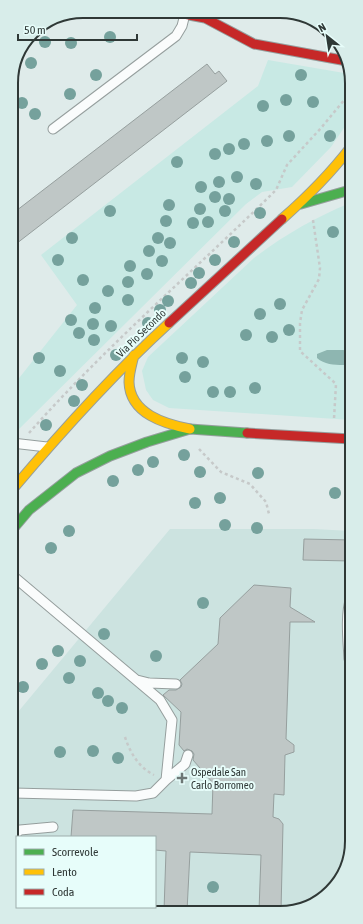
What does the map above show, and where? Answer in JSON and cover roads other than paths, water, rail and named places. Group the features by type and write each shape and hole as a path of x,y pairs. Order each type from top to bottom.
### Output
{"main road":[{"path":"205,18 254,44 340,60"},
{"name":"Via Pio Secondo","path":"18,481 134,355 298,205 345,154"},
{"name":"Via Pio Secondo","path":"298,205 345,191"},
{"path":"134,355 129,384 133,397 142,409 156,420 190,429 345,439"},
{"path":"18,523 30,510 76,473 110,456 146,442 190,429"}],"lane":[{"path":"53,129 176,36 182,26 184,18"},
{"path":"18,443 49,447"},
{"path":"18,580 160,700 172,720 166,780"},
{"path":"136,680 148,683 176,684"},
{"path":"18,793 136,796 153,793 185,764 188,755"},
{"path":"18,832 20,830 53,827"}],"water":[{"path":"327,350 345,350 345,365 328,364 317,358 317,354"}],"place":[{"name":"Ospedale San Carlo Borromeo","path":"182,778"}]}
